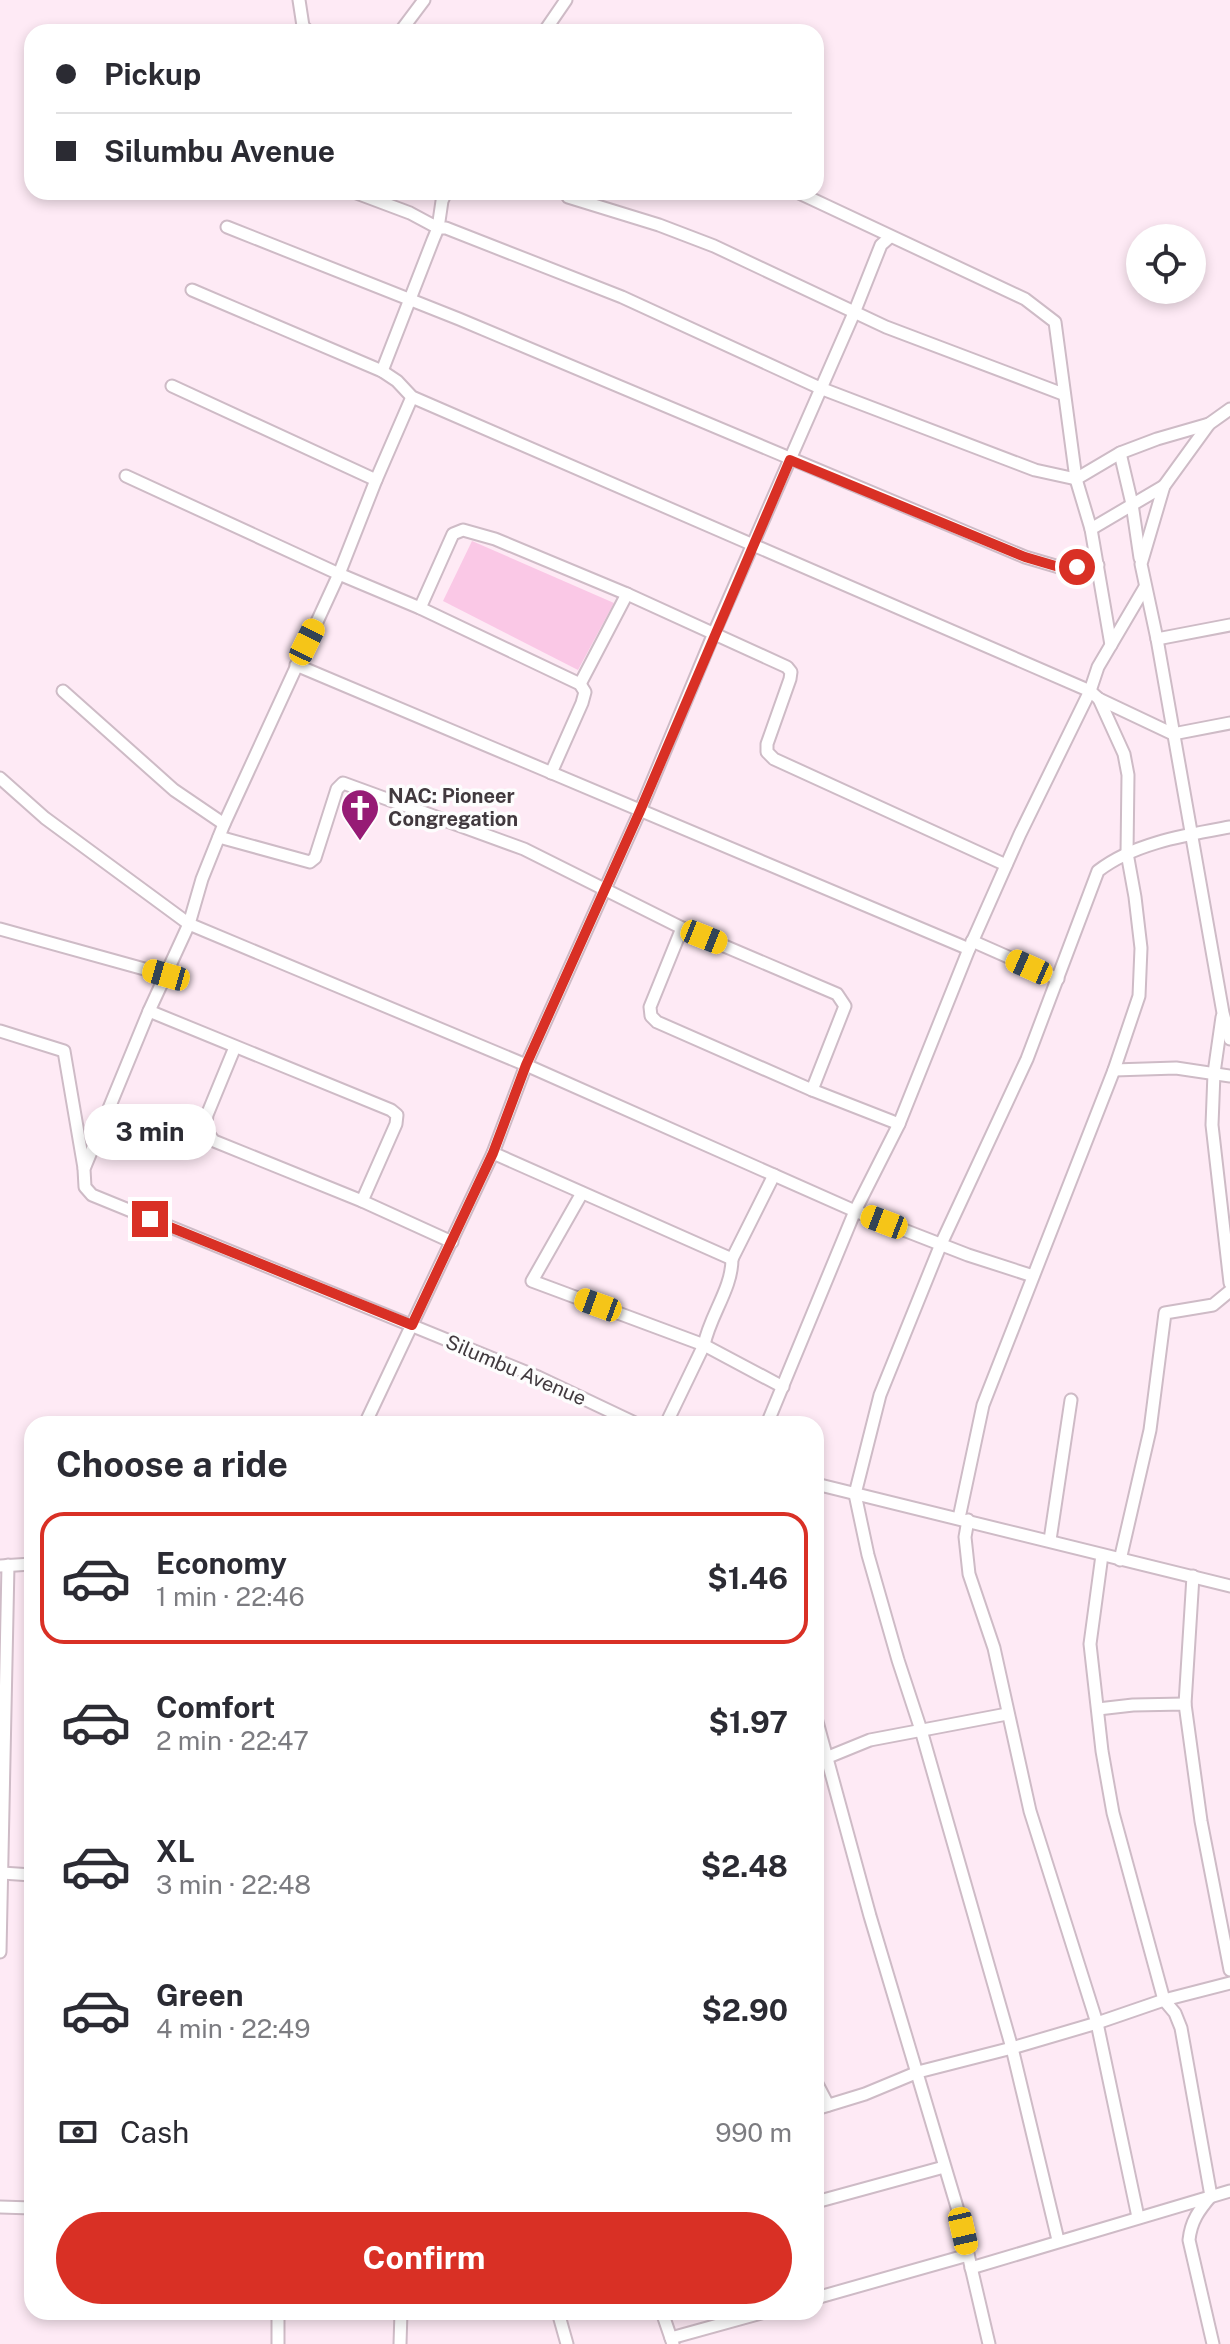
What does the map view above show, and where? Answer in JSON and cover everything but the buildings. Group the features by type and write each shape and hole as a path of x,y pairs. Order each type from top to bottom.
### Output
{"street":[{"path":"299,0 303,24"},
{"path":"406,24 424,0"},
{"path":"550,24 566,0"},
{"path":"375,200 438,228 446,228 592,285 720,340 820,388 1035,470 1076,479 1120,453 1209,424"},
{"path":"382,371 438,228 442,200"},
{"path":"578,200 714,246 854,313 957,356 1063,394"},
{"path":"814,200 1025,299 1055,322 1076,479 1091,529 1111,645"},
{"path":"227,227 473,325 1044,564 1059,567 1098,565"},
{"path":"369,1416 493,1153 526,1065 640,811 881,245 890,237"},
{"path":"192,290 382,371 412,397 754,544 1094,695 1173,734 1230,723"},
{"path":"172,386 376,480"},
{"path":"84,1169 149,1011 189,924 202,879 224,824 339,574 412,397"},
{"path":"1141,564 1164,486 1209,424 1230,409"},
{"path":"1120,453 1157,639 1227,1034 1214,1073 1212,1125 1230,1274"},
{"path":"126,476 420,608 580,684 585,692 582,703 551,773"},
{"path":"1091,529 1164,486"},
{"path":"420,608 453,534 463,530 495,539 627,594 787,667 791,672 767,744 767,752 774,759 1006,865"},
{"path":"770,1416 855,1211 899,1124 1006,865 1094,695 1098,667 1145,587"},
{"path":"580,684 627,594"},
{"path":"1157,639 1230,625"},
{"path":"296,665 640,811 1058,979"},
{"path":"63,691 174,790 224,824"},
{"path":"1094,695 1120,744 1128,775 1127,853 1135,897 1141,971 1139,996 1114,1070 983,1405 963,1519 969,1574 994,1648 1030,1811 1097,2023 1138,2217"},
{"path":"0,778 45,818 189,924 526,1065 855,1211 1033,1276"},
{"path":"219,837 310,862 315,858 337,789 343,783 524,849 682,928 837,994 845,1006 812,1090"},
{"path":"1058,2240 1012,2048 868,1555 855,1494 880,1395 941,1244 1003,1113 1098,871 1127,853 1191,834 1230,827"},
{"path":"682,928 650,1007 651,1016 657,1022 812,1090 899,1124"},
{"path":"0,929 166,975"},
{"path":"149,1011 397,1115 362,1201"},
{"path":"0,1031 64,1051 84,1169"},
{"path":"235,1047 207,1115 207,1134 214,1141 362,1201 452,1242"},
{"path":"1114,1070 1176,1068 1230,1076"},
{"path":"493,1153 732,1259"},
{"name":"Silumbu Avenue","path":"84,1169 85,1187 92,1195 538,1377 620,1416"},
{"path":"670,1416 704,1345 708,1325 732,1273 732,1259 774,1175"},
{"path":"582,1193 532,1281 704,1345 783,1387"},
{"path":"1120,1560 1146,1452 1165,1313 1213,1305 1230,1291"},
{"path":"1050,1540 1071,1400"},
{"path":"824,1486 1230,1586"},
{"path":"1102,1555 1090,1644 1098,1709 1113,1813 1164,2000 1175,2013 1181,2028 1211,2196 1196,2215 1189,2240 1213,2344"},
{"path":"0,1952 4,1566 24,1565"},
{"path":"1193,1576 1185,1704 1201,1821 1230,1970"},
{"path":"1098,1709 1185,1704"},
{"path":"824,1759 870,1740 1007,1714"},
{"path":"824,1766 918,2072 989,2344"},
{"path":"2,1873 24,1874"},
{"path":"824,2106 865,2094 918,2072 1012,2048 1164,2000 1230,1983"},
{"path":"824,2200 944,2167"},
{"path":"971,2268 1230,2191"},
{"path":"0,2207 24,2208"},
{"path":"824,2296 968,2255"},
{"path":"278,2320 278,2344"},
{"path":"400,2344 401,2320"},
{"path":"560,2320 567,2344"},
{"path":"665,2320 672,2341 739,2320"}],"shaded area":[{"path":"472,541 614,603 578,670 443,601"}],"place":[{"name":"NAC: Pioneer Congregation","path":"360,842"}],"route":[{"path":"150,1219 412,1325 493,1153 526,1065 640,811 790,460 1025,557 1059,567 1077,567"}]}
